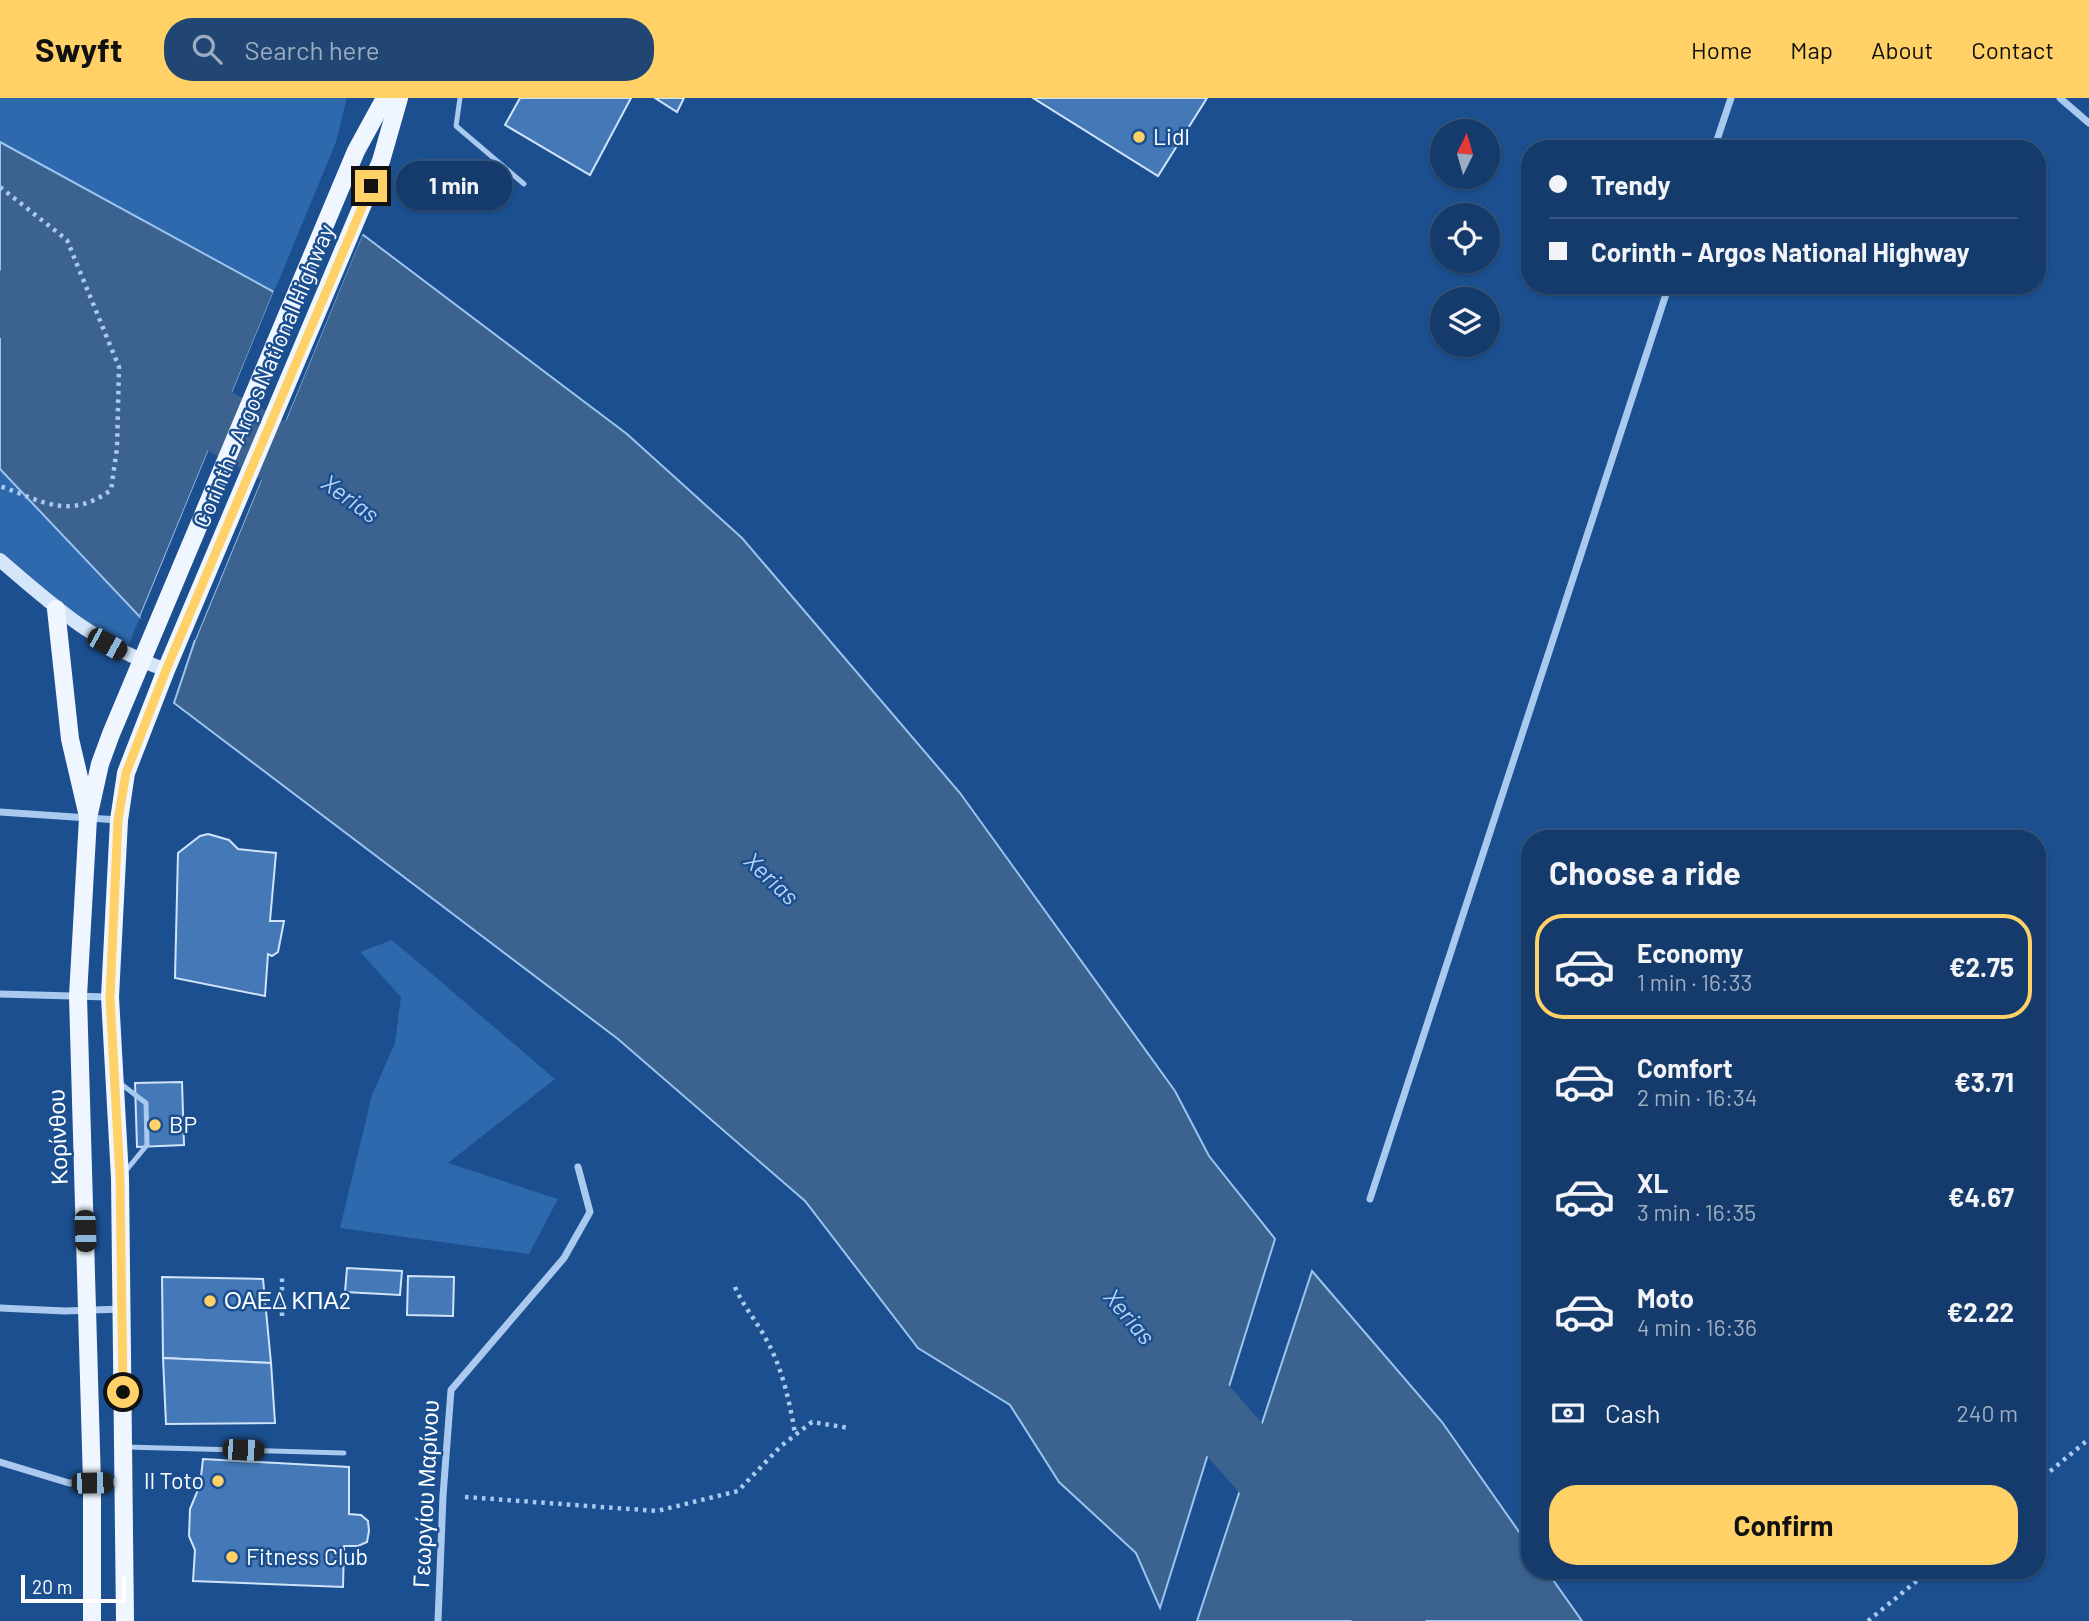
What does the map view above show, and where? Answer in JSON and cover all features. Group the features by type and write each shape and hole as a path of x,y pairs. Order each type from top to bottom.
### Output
{"main road":[{"name":"Corinth - Argos National Highway","path":"142,662 356,151 385,98"},
{"name":"Corinth - Argos National Highway","path":"166,670 381,161 399,98"},
{"path":"56,609 70,739 88,818"},
{"name":"Κορίνθου","path":"92,1621 92,1483 78,996 88,818 100,764 142,662"},
{"path":"125,1621 120,1178 110,997 118,820 126,773 166,670"}],"street":[{"path":"1717,140 1731,98"},
{"path":"2060,98 2089,123"},
{"path":"1370,1199 1666,294"},
{"path":"0,560 89,635 142,662 166,670"},
{"path":"0,812 118,820"},
{"path":"0,994 110,997"},
{"name":"Γεωργίου Μαρίνου","path":"438,1621 451,1390 564,1258 590,1212 578,1167"},
{"path":"0,1308 122,1309"},
{"path":"0,1462 69,1483 124,1482"}],"lane":[{"path":"460,98 456,127 524,184"},
{"path":"115,1079 146,1103 147,1144 120,1178"},
{"path":"124,1447 344,1453"}],"path":[{"path":"0,187 67,240 119,367 117,448 111,490 91,505 60,507 0,486"},
{"path":"282,1275 282,1316"},
{"path":"735,1287 745,1309 767,1339 790,1402 795,1435"},
{"path":"443,1496 657,1511 738,1491 812,1422 849,1428"},
{"path":"2046,1475 2089,1439"},
{"path":"1868,1621 1919,1579"}],"shaded area":[{"path":"0,98 347,98 336,142 274,292 0,142"},
{"path":"0,469 140,617 125,654 0,560"},
{"path":"392,940 555,1079 448,1163 558,1199 529,1254 340,1228 372,1095 395,1043 401,997 360,952"}],"water":[{"path":"0,142 274,292 140,617 0,469"},
{"path":"362,234 627,434 742,538 960,793 1175,1091 1209,1156 1275,1239 1160,1608 1136,1553 1059,1482 1010,1405 918,1348 805,1201 618,1039 174,703 195,640"},
{"path":"1312,1271 1442,1422 1521,1535 1521,1579 1552,1579 1582,1621 1197,1621"}],"pier":[{"path":"364,231 195,640 192,638 359,233"},
{"path":"275,288 277,293 143,619 140,617"}],"building":[{"path":"520,98 631,98 590,175 505,125"},
{"path":"655,98 684,98 677,112"},
{"name":"Lidl","path":"1033,98 1207,98 1158,176"},
{"path":"208,834 229,840 238,849 276,853 270,921 284,921 278,952 272,956 268,954 265,996 175,978 178,853 200,836"},
{"path":"182,1082 184,1145 137,1147 135,1083"},
{"path":"347,1268 402,1271 400,1295 345,1292"},
{"path":"408,1276 454,1277 453,1316 407,1315"},
{"path":"162,1277 263,1279 271,1363 163,1358"},
{"path":"163,1358 271,1363 275,1423 166,1424"},
{"path":"203,1459 349,1467 349,1514 361,1515 368,1521 369,1531 367,1542 358,1546 344,1546 343,1587 193,1581 195,1550 189,1536 190,1509 200,1485"}],"waterway":[{"name":"Xerias","path":"0,302 348,491"},
{"name":"Xerias","path":"1162,1357 1394,1621"}],"place":[{"name":"Lidl","path":"1139,137"},
{"name":"BP","path":"155,1125"},
{"name":"ΟΑΕΔ ΚΠΑ2","path":"210,1301"},
{"name":"Il Toto","path":"218,1481"},
{"name":"Fitness Club","path":"232,1557"}],"route":[{"path":"123,1392 120,1178 110,997 118,820 126,773 166,670 371,186"}]}
